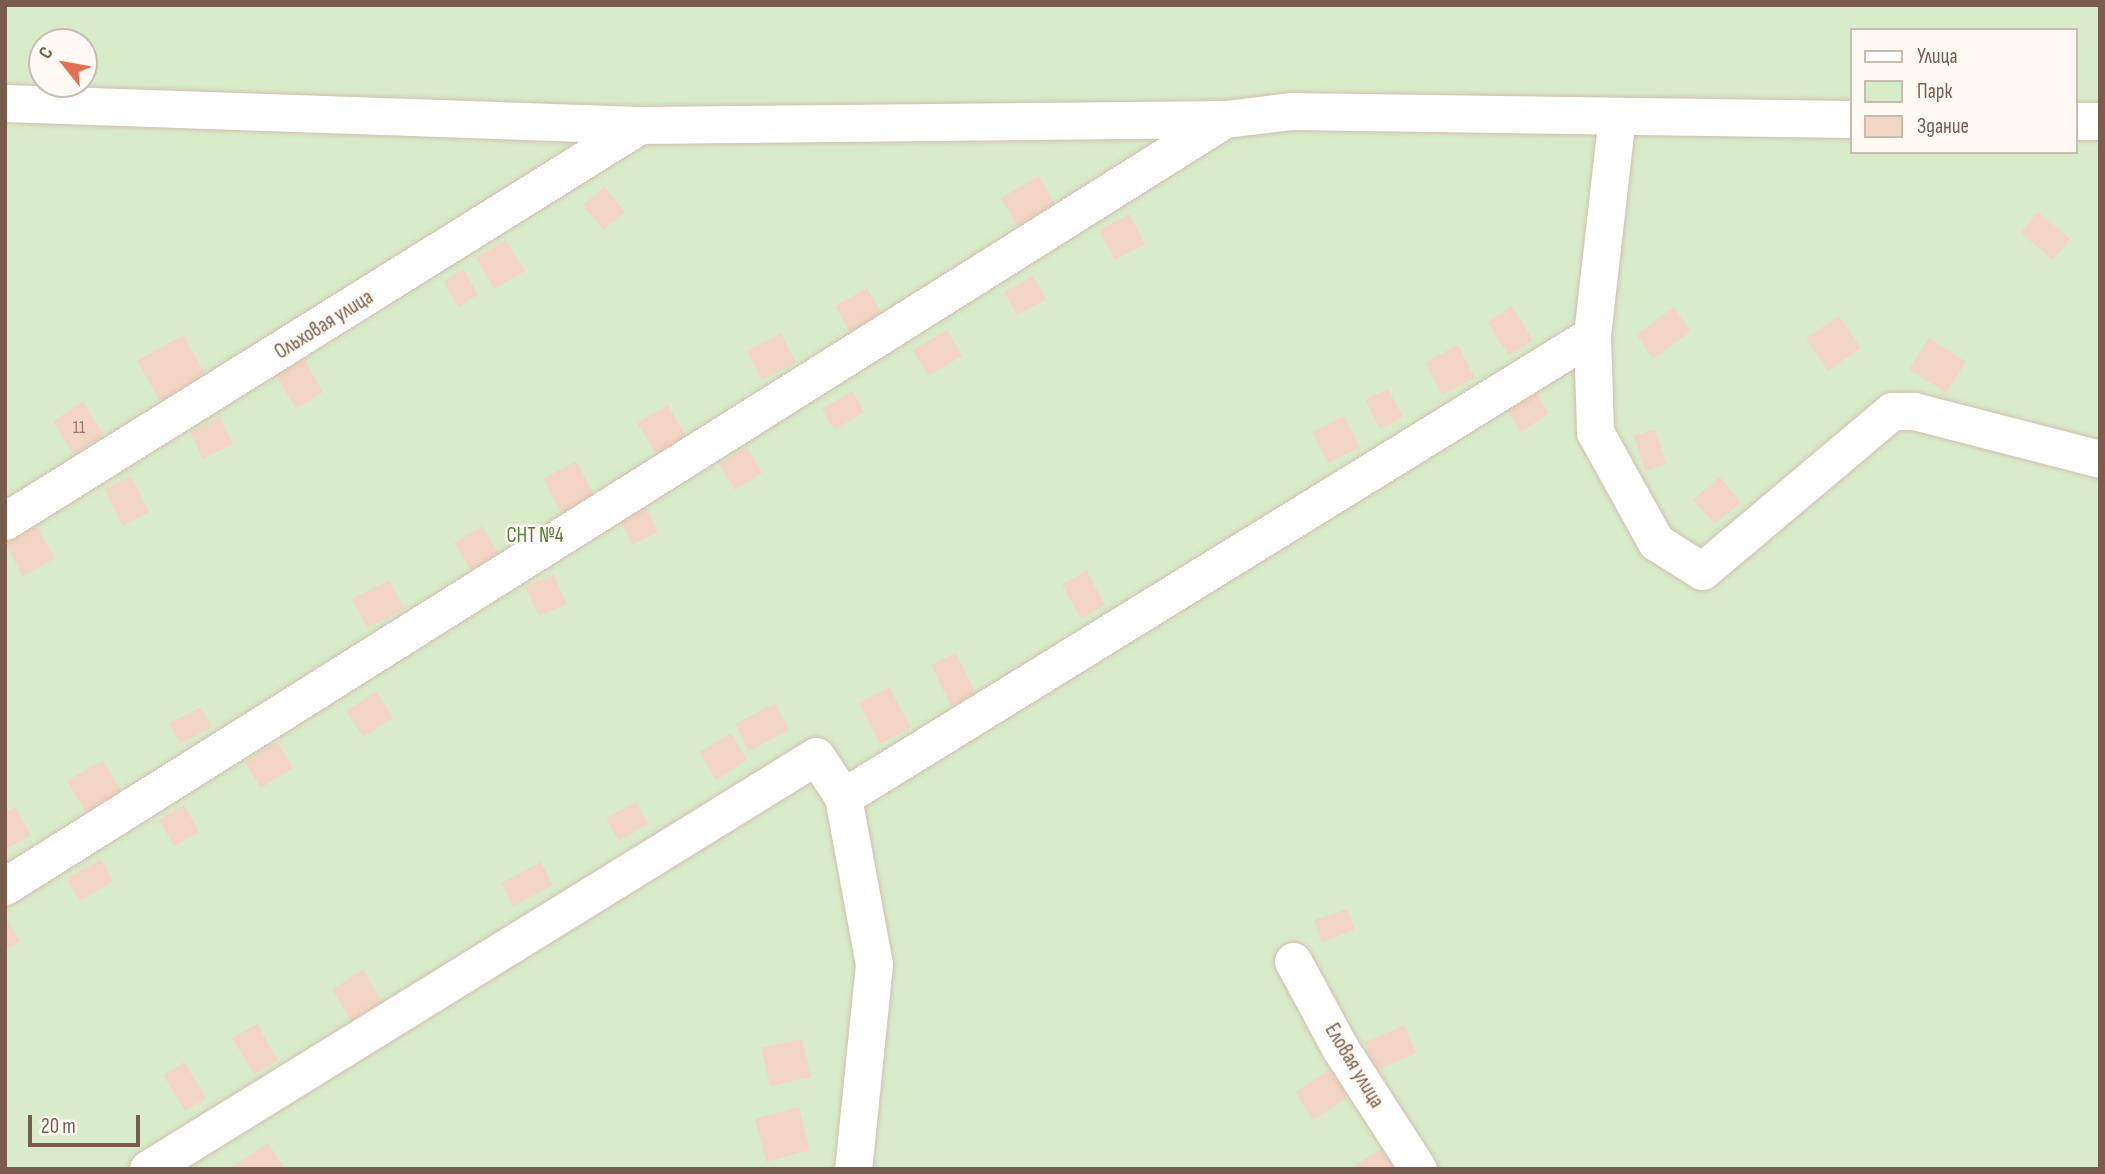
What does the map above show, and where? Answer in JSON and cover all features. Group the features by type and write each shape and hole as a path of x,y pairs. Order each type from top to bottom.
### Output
{"street":[{"path":"5,103 640,125 1226,119 1291,111 1850,119"},
{"path":"5,129 43,103"},
{"path":"1617,117 1592,335 1595,432 1656,542 1702,571 1892,411 1914,411 2100,458"},
{"path":"5,886 1226,119"},
{"path":"2077,121 2100,121"},
{"name":"Ольховая улица","path":"5,521 640,125"},
{"path":"843,797 1592,335"},
{"path":"148,1169 816,755 843,797 874,964 853,1169"},
{"name":"Еловая улица","path":"1293,961 1418,1169"}],"green space":[{"name":"СНТ №4","path":"5,5 2100,5 2100,1169 5,1169"}],"building":[{"path":"1039,176 1055,205 1017,226 1001,198"},
{"path":"604,187 625,212 603,230 583,205"},
{"path":"2038,212 2070,239 2052,260 2020,232"},
{"path":"1129,214 1145,244 1115,260 1099,230"},
{"path":"506,240 525,271 494,289 476,258"},
{"path":"463,269 478,294 459,307 443,282"},
{"path":"1033,276 1046,299 1017,315 1004,292"},
{"path":"867,288 883,315 851,334 835,306"},
{"path":"1512,306 1533,340 1509,356 1487,322"},
{"path":"1674,307 1691,331 1653,359 1636,335"},
{"path":"1839,316 1861,348 1828,371 1806,338"},
{"path":"947,330 962,356 928,376 913,350"},
{"path":"781,333 796,363 762,380 747,351"},
{"path":"183,335 211,384 165,410 137,361"},
{"path":"1929,338 1966,362 1946,393 1909,369"},
{"path":"1458,345 1475,378 1442,395 1425,362"},
{"path":"304,359 323,392 296,409 276,376"},
{"path":"1388,389 1403,417 1380,429 1365,400"},
{"path":"1534,390 1549,413 1521,432 1506,409"},
{"path":"852,391 864,412 834,430 822,409"},
{"path":"83,402 104,436 74,455 53,421"},
{"path":"668,405 686,436 656,454 637,423"},
{"path":"1344,416 1360,447 1328,463 1312,432"},
{"path":"220,417 233,444 203,459 190,433"},
{"path":"1655,429 1666,464 1645,471 1634,436"},
{"path":"747,447 762,473 735,490 719,464"},
{"path":"576,461 595,496 562,514 543,479"},
{"path":"131,476 149,512 123,526 104,489"},
{"path":"1720,477 1741,503 1714,524 1693,499"},
{"path":"646,507 658,532 632,545 620,521"},
{"path":"36,525 55,558 23,577 5,543"},
{"path":"482,526 499,554 471,571 454,543"},
{"path":"1087,571 1105,605 1081,619 1062,584"},
{"path":"553,574 567,604 539,616 525,587"},
{"path":"389,580 404,609 367,628 352,599"},
{"path":"956,653 976,694 951,706 931,665"},
{"path":"889,687 911,727 880,744 859,703"},
{"path":"376,691 393,718 363,737 346,711"},
{"path":"775,703 789,730 749,751 735,724"},
{"path":"201,707 212,727 180,744 169,723"},
{"path":"731,733 747,760 716,780 699,752"},
{"path":"277,742 293,768 261,788 245,762"},
{"path":"103,760 121,792 86,813 67,781"},
{"path":"636,802 648,824 618,841 606,818"},
{"path":"184,805 199,832 174,846 159,820"},
{"path":"15,807 31,835 5,849 5,812"},
{"path":"101,859 113,882 79,901 67,878"},
{"path":"541,862 553,885 513,906 501,883"},
{"path":"1347,909 1355,930 1322,942 1314,920"},
{"path":"8,921 20,941 5,950 5,923"},
{"path":"363,970 382,1002 351,1021 332,989"},
{"path":"257,1024 278,1060 254,1074 232,1038"},
{"path":"1405,1025 1416,1053 1377,1070 1365,1042"},
{"path":"802,1039 811,1077 770,1086 761,1048"},
{"path":"184,1062 206,1098 185,1111 163,1075"},
{"path":"1331,1069 1349,1097 1313,1120 1295,1092"},
{"path":"799,1107 810,1150 766,1162 755,1119"},
{"path":"268,1143 285,1169 229,1169"},
{"path":"1384,1147 1397,1169 1356,1169 1354,1166"}]}
